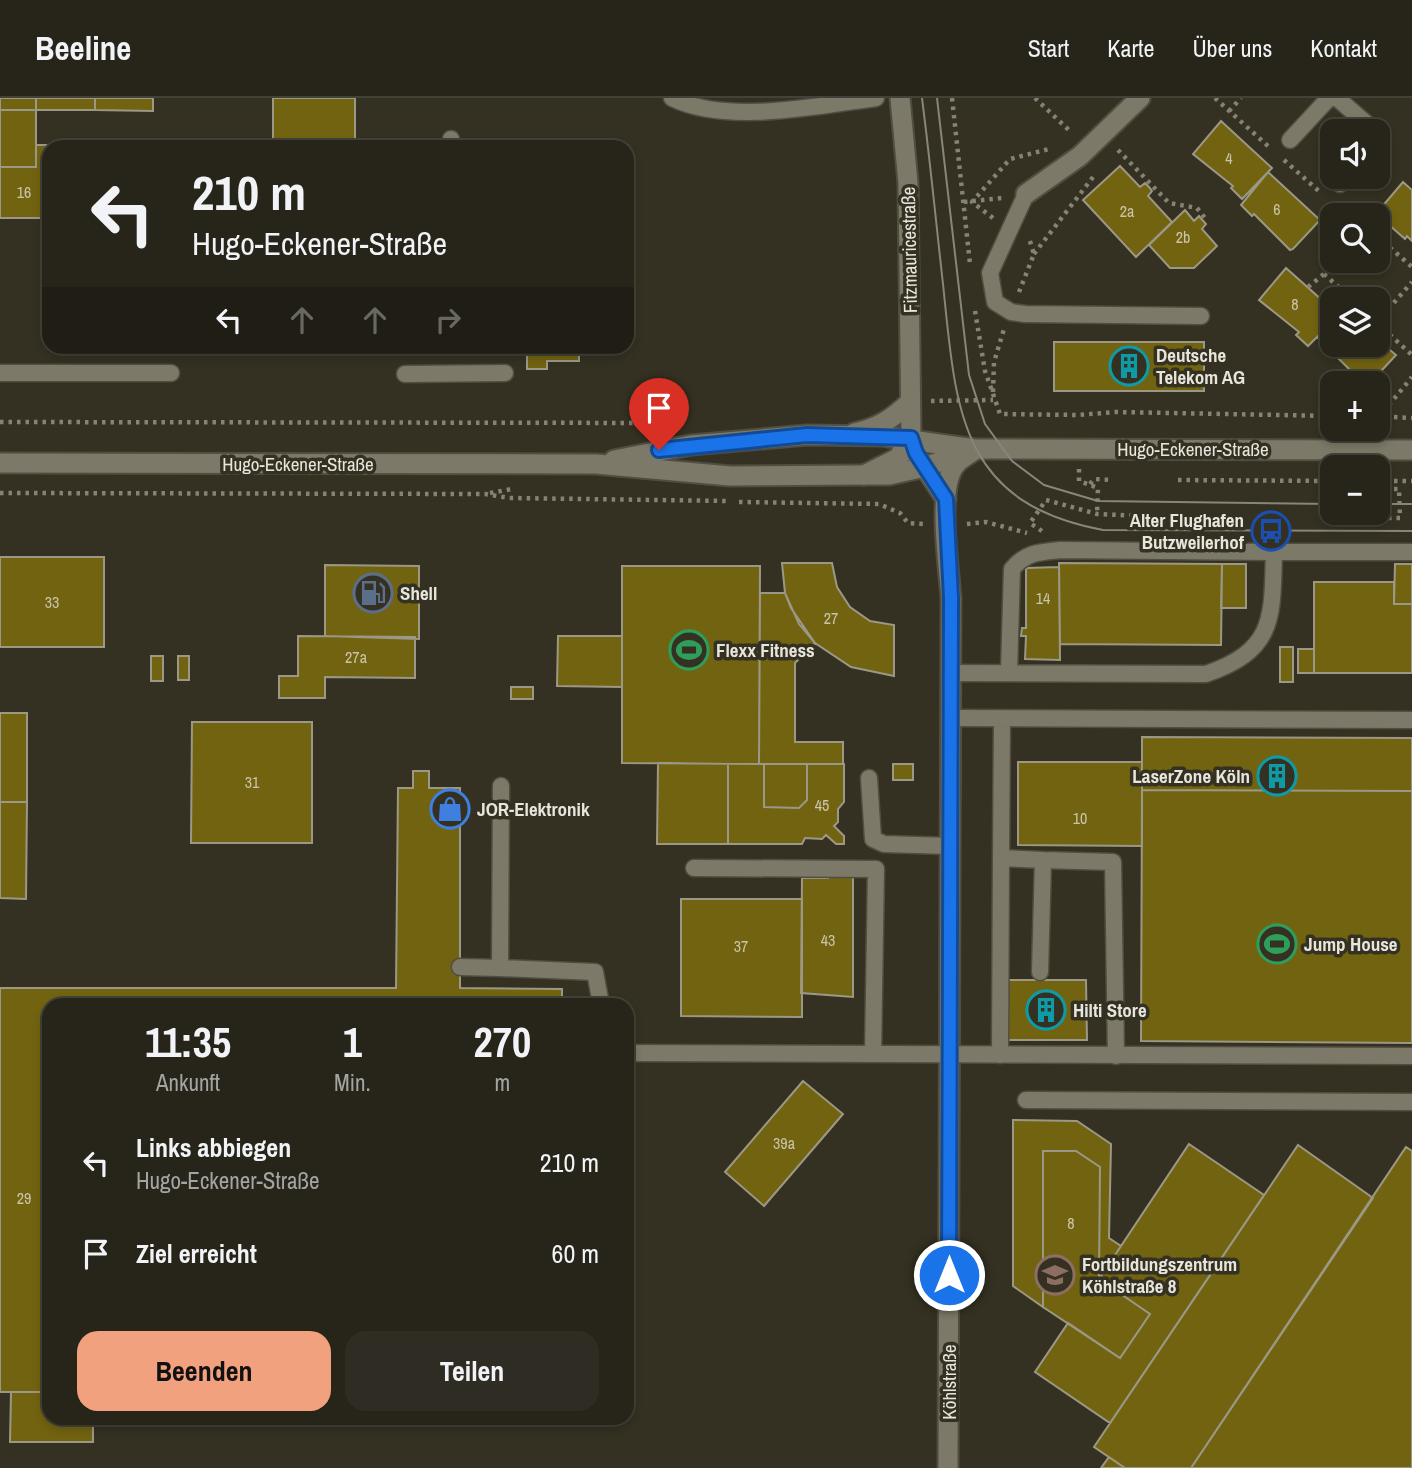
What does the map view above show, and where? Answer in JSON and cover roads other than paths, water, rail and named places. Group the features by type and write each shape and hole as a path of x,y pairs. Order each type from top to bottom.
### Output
{"street":[{"name":"Fitzmauricestraße","path":"900,98 908,183 912,346 910,402 918,453"},
{"path":"1026,194 1080,156 1140,98"},
{"path":"847,435 875,428 893,419 910,402 916,419 929,432 975,449"},
{"name":"Hugo-Eckener-Straße","path":"596,464 691,445 766,437 847,435 918,453 975,449 1412,450"},
{"name":"Hugo-Eckener-Straße","path":"0,463 596,464 730,476 889,475 918,453 975,449"},
{"name":"Köhlstraße","path":"948,1468 951,598 946,499 949,479 955,465 975,449"},
{"path":"863,475 898,458 918,453 946,499"},
{"path":"889,475 910,477 946,499"}],"lane":[{"path":"672,98 715,108 758,113 876,98"},
{"path":"1290,140 1329,98"},
{"path":"1337,98 1361,119"},
{"path":"1026,194 990,273 995,302 1011,312 1025,314 1201,316"},
{"path":"0,373 171,373"},
{"path":"405,374 505,373"},
{"path":"1009,673 1012,569 1021,558 1035,552 1412,552"},
{"path":"950,673 1206,674 1223,668 1245,656 1265,634 1273,604 1274,552"},
{"path":"951,718 1412,720"},
{"path":"999,1055 1002,719"},
{"path":"869,778 873,839 884,844 950,846"},
{"path":"500,968 501,786"},
{"path":"1001,858 1113,862 1116,1056"},
{"path":"1040,972 1043,860"},
{"path":"694,868 876,869 873,1054"},
{"path":"460,968 595,972 600,998"},
{"path":"634,1053 1412,1056"},
{"path":"1026,1100 1412,1101"}],"tram line":[{"path":"922,98 953,371 961,409 974,443 992,473 1019,498 1055,517 1103,530 1412,531"},
{"path":"937,98 969,375 985,424 1012,461 1044,485 1098,501 1320,504"},
{"path":"1390,504 1412,504"}],"place":[{"name":"Deutsche Telekom AG","path":"1129,366"},
{"name":"Alter Flughafen Butzweilerhof","path":"1271,531"},
{"name":"Shell","path":"373,593"},
{"name":"Flexx Fitness","path":"689,650"},
{"name":"LaserZone Köln","path":"1277,776"},
{"name":"JOR-Elektronik","path":"450,809"},
{"name":"Jump House","path":"1277,944"},
{"name":"Hilti Store","path":"1046,1010"},
{"name":"Fortbildungszentrum Köhlstraße 8","path":"1055,1275"}]}
